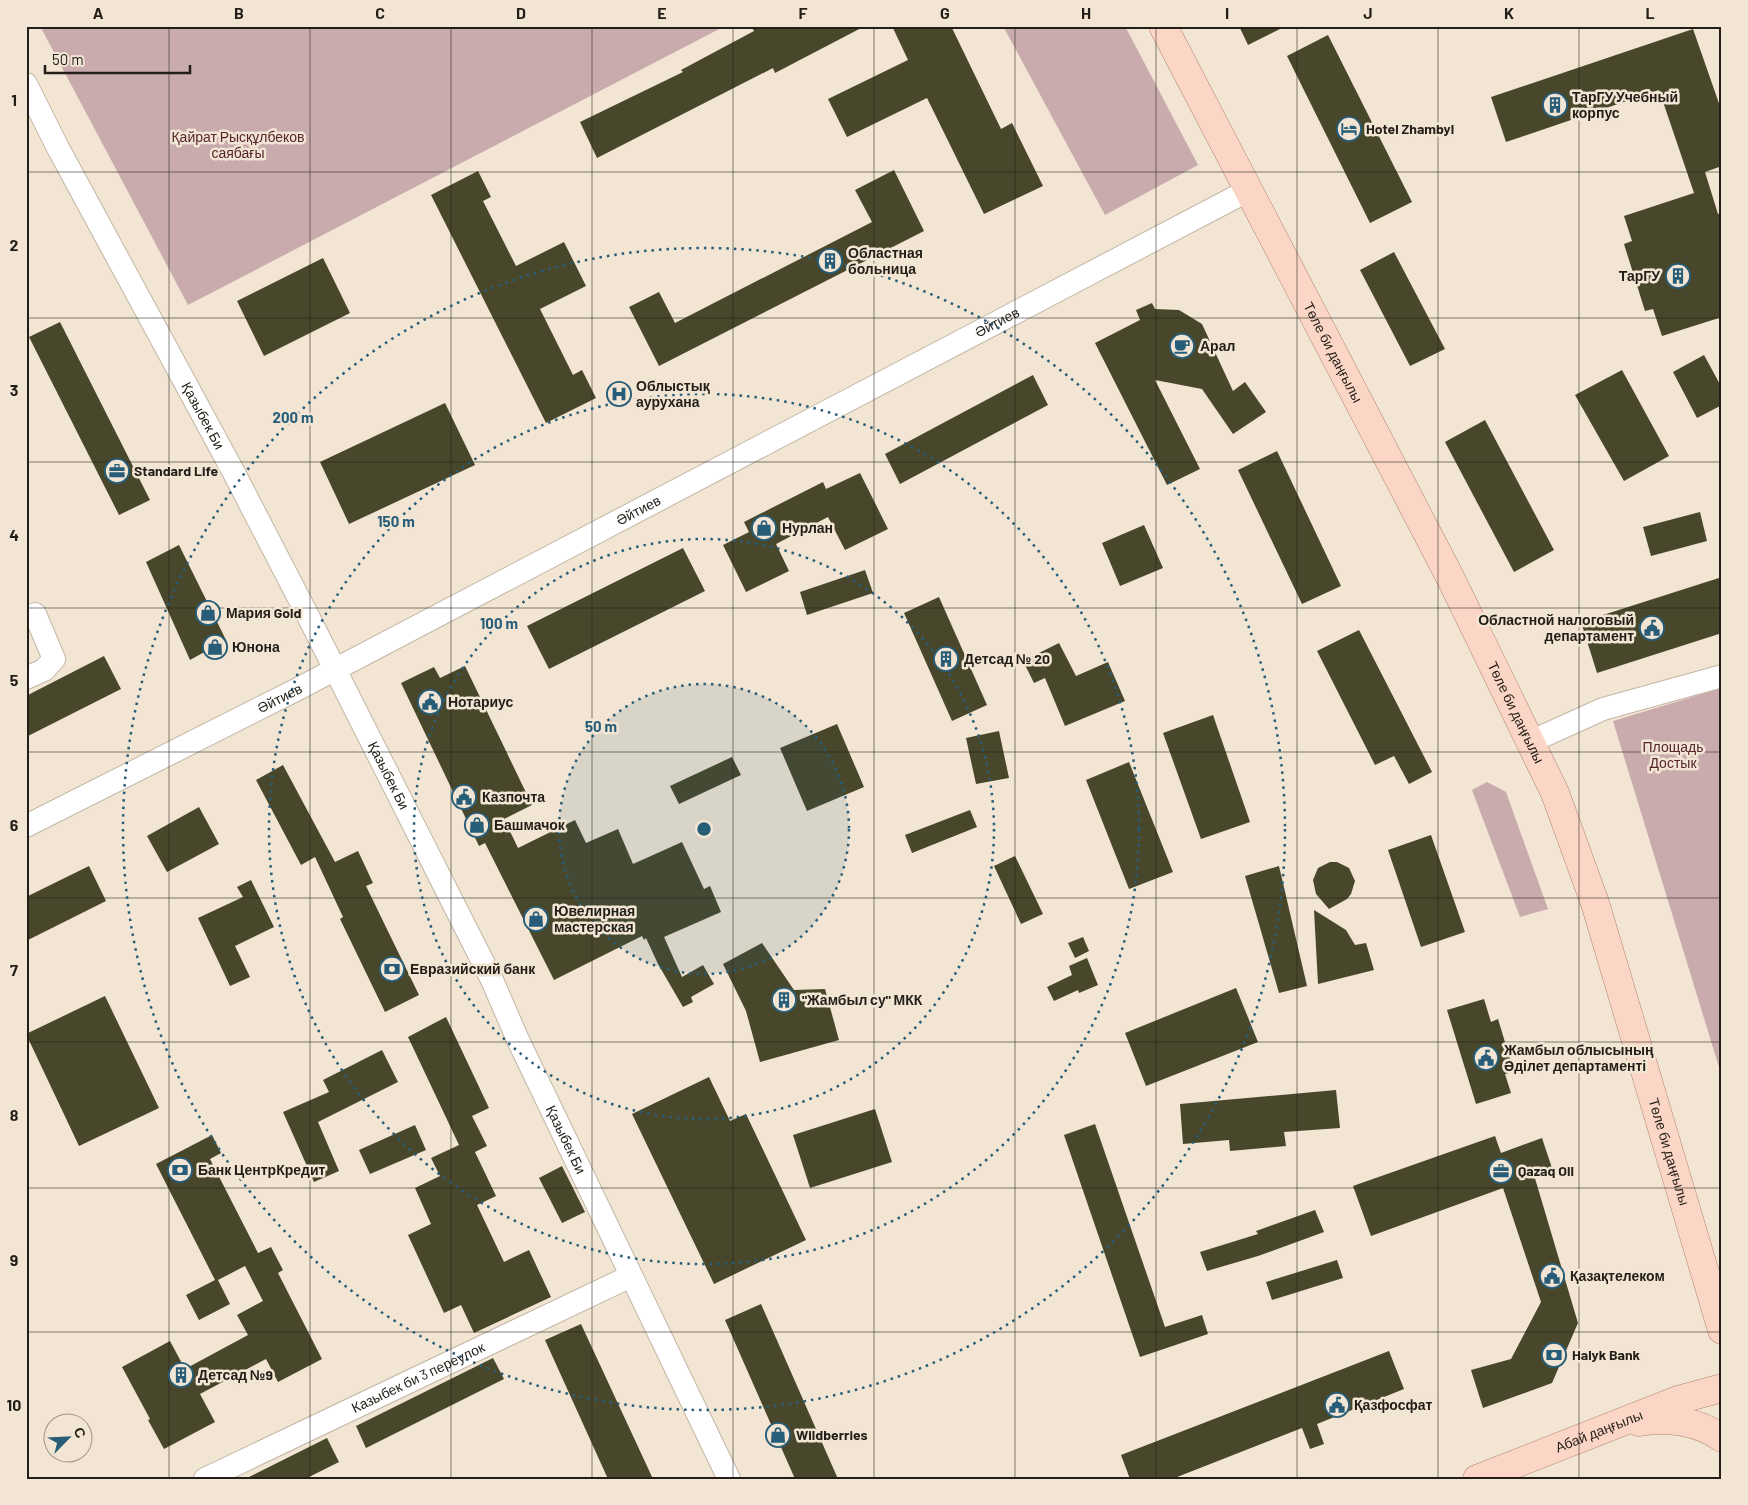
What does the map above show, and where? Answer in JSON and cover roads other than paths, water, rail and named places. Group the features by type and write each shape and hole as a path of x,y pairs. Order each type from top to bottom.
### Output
{"main road":[{"name":"Төле би даңғылы","path":"1164,26 1450,577 1555,793 1595,903 1722,1330"},
{"name":"Абай даңғылы","path":"1477,1479 1678,1400 1722,1388"},
{"path":"1608,1428 1648,1421 1686,1422 1703,1427 1722,1438"}],"street":[{"name":"Қазыбек Би","path":"26,84 58,148 233,471 492,980 522,1049 729,1479"},
{"name":"Әйтиев","path":"26,826 335,669 1249,190"},
{"path":"26,678 44,670 54,659 35,614"},
{"path":"1530,742 1604,709 1722,676"},
{"name":"Казыбек би 3 переулок","path":"205,1479 631,1276"}],"place":[{"name":"ТарГУ Учебный корпус","path":"1555,105"},
{"name":"Hotel Zhambyl","path":"1349,129"},
{"name":"Областная больница","path":"830,261"},
{"name":"ТарГУ","path":"1678,276"},
{"name":"Арал","path":"1182,346"},
{"name":"Облыстық аурухана","path":"619,394"},
{"name":"Standard Life","path":"117,471"},
{"name":"Нурлан","path":"764,528"},
{"name":"Мария Gold","path":"208,613"},
{"name":"Областной налоговый департамент","path":"1652,628"},
{"name":"Юнона","path":"215,647"},
{"name":"Детсад № 20","path":"946,659"},
{"name":"Нотариус","path":"430,702"},
{"name":"Казпочта","path":"464,797"},
{"name":"Башмачок","path":"477,825"},
{"name":"Ювелирная мастерская","path":"536,919"},
{"name":"Евразийский банк","path":"392,969"},
{"name":"\"Жамбыл су\" МКК","path":"784,1000"},
{"name":"Жамбыл облысының Әділет департаменті","path":"1486,1058"},
{"name":"Банк ЦентрКредит","path":"180,1170"},
{"name":"Qazaq Oil","path":"1501,1171"},
{"name":"Қазақтелеком","path":"1552,1276"},
{"name":"Halyk Bank","path":"1554,1355"},
{"name":"Детсад №9","path":"181,1375"},
{"name":"Қазфосфат","path":"1337,1405"},
{"name":"Wildberries","path":"778,1435"}],"park label":[{"name":"Қайрат Рысқұлбеков саябағы","path":"238,146"},
{"name":"Площадь Достык","path":"1673,756"}]}
